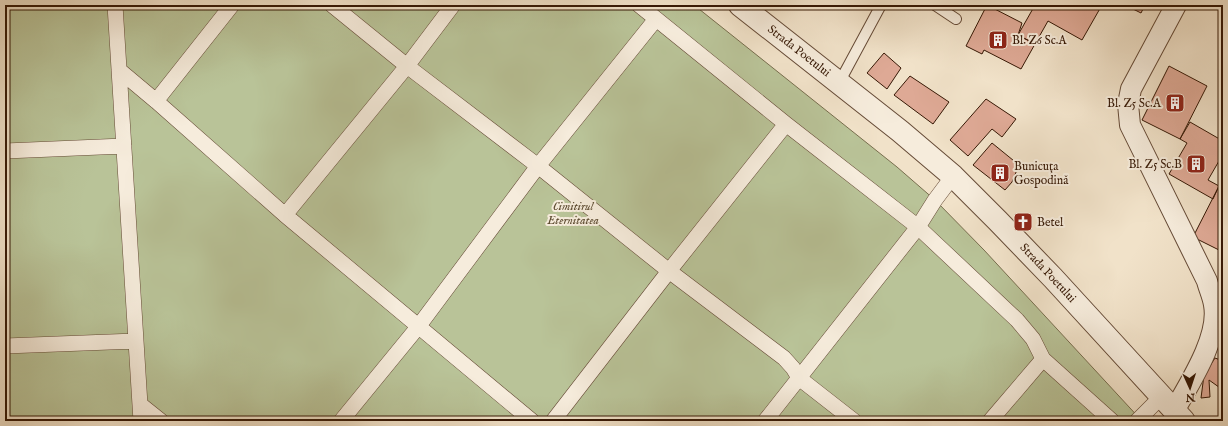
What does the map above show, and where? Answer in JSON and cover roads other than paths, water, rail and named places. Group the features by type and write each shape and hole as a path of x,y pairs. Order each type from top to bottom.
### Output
{"street":[{"path":"115,5 142,421"},
{"path":"156,101 232,5"},
{"path":"332,5 407,66 538,166 669,271 784,358 799,378 854,421"},
{"path":"285,215 407,66 453,5"},
{"path":"639,5 786,124 918,227 1017,320 1033,339 1043,359 1112,421"},
{"name":"Strada Poetului","path":"740,5 900,131 953,176 1053,278 1173,410"},
{"path":"1136,421 1173,410 1200,364 1214,327 1214,306 1207,282 1130,125 1128,104 1131,89 1176,5"},
{"path":"341,421 418,327 538,166 656,19"},
{"path":"119,70 285,215 532,421"},
{"path":"553,421 669,271 786,124"},
{"path":"5,151 124,146"},
{"path":"765,421 918,227 935,200 953,176"},
{"path":"5,346 136,341"},
{"path":"990,421 1043,359"},
{"path":"141,405 161,421"}],"lane":[{"name":"Strada Poetului","path":"839,83 881,5"},
{"path":"935,5 956,19"}],"place":[{"name":"Bl. Z6 Sc.A","path":"998,40"},
{"name":"Bl. Z5 Sc.A","path":"1175,103"},
{"name":"Bl. Z5 Sc.B","path":"1196,164"},
{"name":"Bunicuța Gospodină","path":"1000,173"},
{"name":"Betel","path":"1023,222"}],"park label":[{"name":"Cimitirul Eternitatea","path":"573,213"}]}
